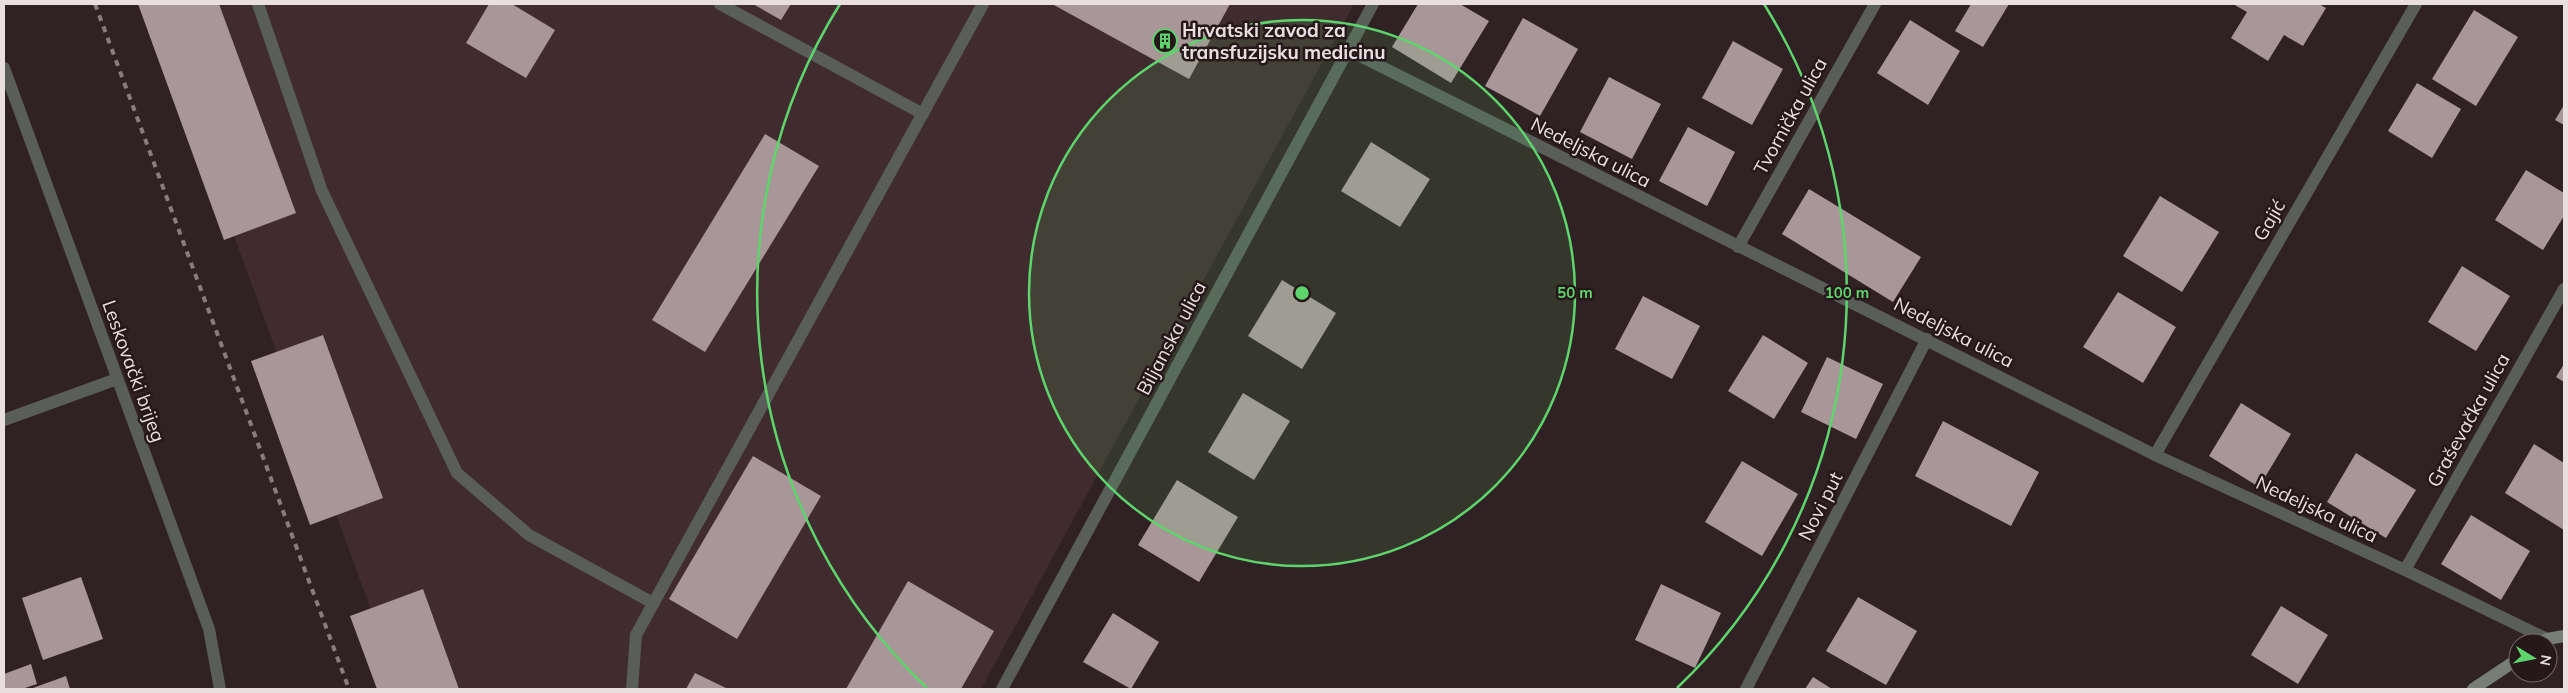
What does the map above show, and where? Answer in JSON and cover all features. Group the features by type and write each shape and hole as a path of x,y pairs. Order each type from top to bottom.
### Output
{"main road":[{"path":"2473,689 2508,666"}],"street":[{"path":"258,4 322,190 457,473 530,535 653,603"},
{"path":"720,4 923,114"},
{"path":"632,689 636,635 983,4"},
{"name":"Biljanska ulica","path":"1002,689 1373,4"},
{"name":"Tvornička ulica","path":"1738,247 1875,4"},
{"name":"Gajić","path":"2155,456 2416,4"},
{"name":"Nedeljska ulica","path":"1348,50 1738,247 1928,340 2155,456 2405,570 2528,633"},
{"name":"Leskovački brijeg","path":"4,68 209,630 220,689"},
{"name":"Graševačka ulica","path":"2405,570 2564,289"},
{"name":"Novi put","path":"1746,689 1928,340"},
{"path":"4,420 118,379"}],"shaded area":[{"path":"149,4 1354,4 981,689 400,689"}],"building":[{"path":"138,4 219,4 296,213 224,240"},
{"path":"489,4 512,4 555,30 526,78 466,43"},
{"path":"753,4 791,4 781,20"},
{"name":"Hrvatski zavod za transfuzijsku medicinu","path":"1052,4 1230,4 1189,79"},
{"path":"1418,4 1460,4 1489,21 1451,83 1392,47"},
{"path":"1971,4 2009,4 1983,47 1955,31"},
{"path":"2233,4 2319,4 2326,8 2303,46 2284,35 2268,61 2231,38 2247,12"},
{"path":"2474,10 2518,37 2476,106 2432,79"},
{"path":"1523,18 1578,49 1540,116 1485,86"},
{"path":"1910,20 1960,51 1928,105 1877,73"},
{"path":"1733,41 1783,69 1752,125 1702,98"},
{"path":"1609,77 1661,104 1632,159 1580,132"},
{"path":"2417,83 2461,109 2432,158 2388,131"},
{"path":"2564,105 2564,125 2555,120"},
{"path":"1688,127 1735,152 1707,206 1659,181"},
{"path":"765,134 819,166 705,352 652,320"},
{"path":"1371,142 1430,179 1400,227 1341,191"},
{"path":"2526,170 2564,193 2564,216 2543,250 2495,220"},
{"path":"1809,189 1921,257 1893,302 1782,234"},
{"path":"2160,196 2219,232 2182,292 2123,256"},
{"path":"2462,266 2510,296 2476,351 2428,322"},
{"path":"1282,280 1336,313 1302,369 1248,336"},
{"path":"2118,292 2176,327 2143,383 2083,347"},
{"path":"1643,296 1700,326 1672,379 1615,349"},
{"path":"323,335 383,498 310,525 251,361"},
{"path":"1763,335 1808,363 1774,419 1728,391"},
{"path":"1827,357 1883,384 1856,439 1801,412"},
{"path":"2564,364 2564,382 2556,377"},
{"path":"1243,393 1290,421 1254,480 1208,452"},
{"path":"2241,403 2291,434 2259,487 2209,456"},
{"path":"1943,421 2039,472 2011,526 1915,476"},
{"path":"2534,444 2564,463 2564,530 2505,493"},
{"path":"2356,453 2416,490 2386,538 2327,502"},
{"path":"753,456 821,496 737,639 669,599"},
{"path":"1742,461 1798,494 1762,556 1705,522"},
{"path":"1177,480 1238,517 1199,582 1138,545"},
{"path":"2471,515 2530,551 2501,600 2441,564"},
{"path":"81,577 103,639 43,660 22,598"},
{"path":"908,581 994,631 961,689 846,689"},
{"path":"1661,584 1721,613 1695,668 1635,640"},
{"path":"423,589 459,689 377,689 350,616"},
{"path":"1858,597 1917,631 1886,685 1826,651"},
{"path":"2281,606 2328,635 2298,684 2251,655"},
{"path":"1113,613 1159,642 1131,689 1083,662"},
{"path":"31,664 37,684 22,689 4,689 4,674"},
{"path":"695,673 728,689 686,689"},
{"path":"66,676 70,689 30,689"},
{"path":"1813,677 1832,689 1805,689"}],"railway":[{"path":"95,4 349,689"}],"place":[{"name":"Hrvatski zavod za transfuzijsku medicinu","path":"1165,41"}]}
